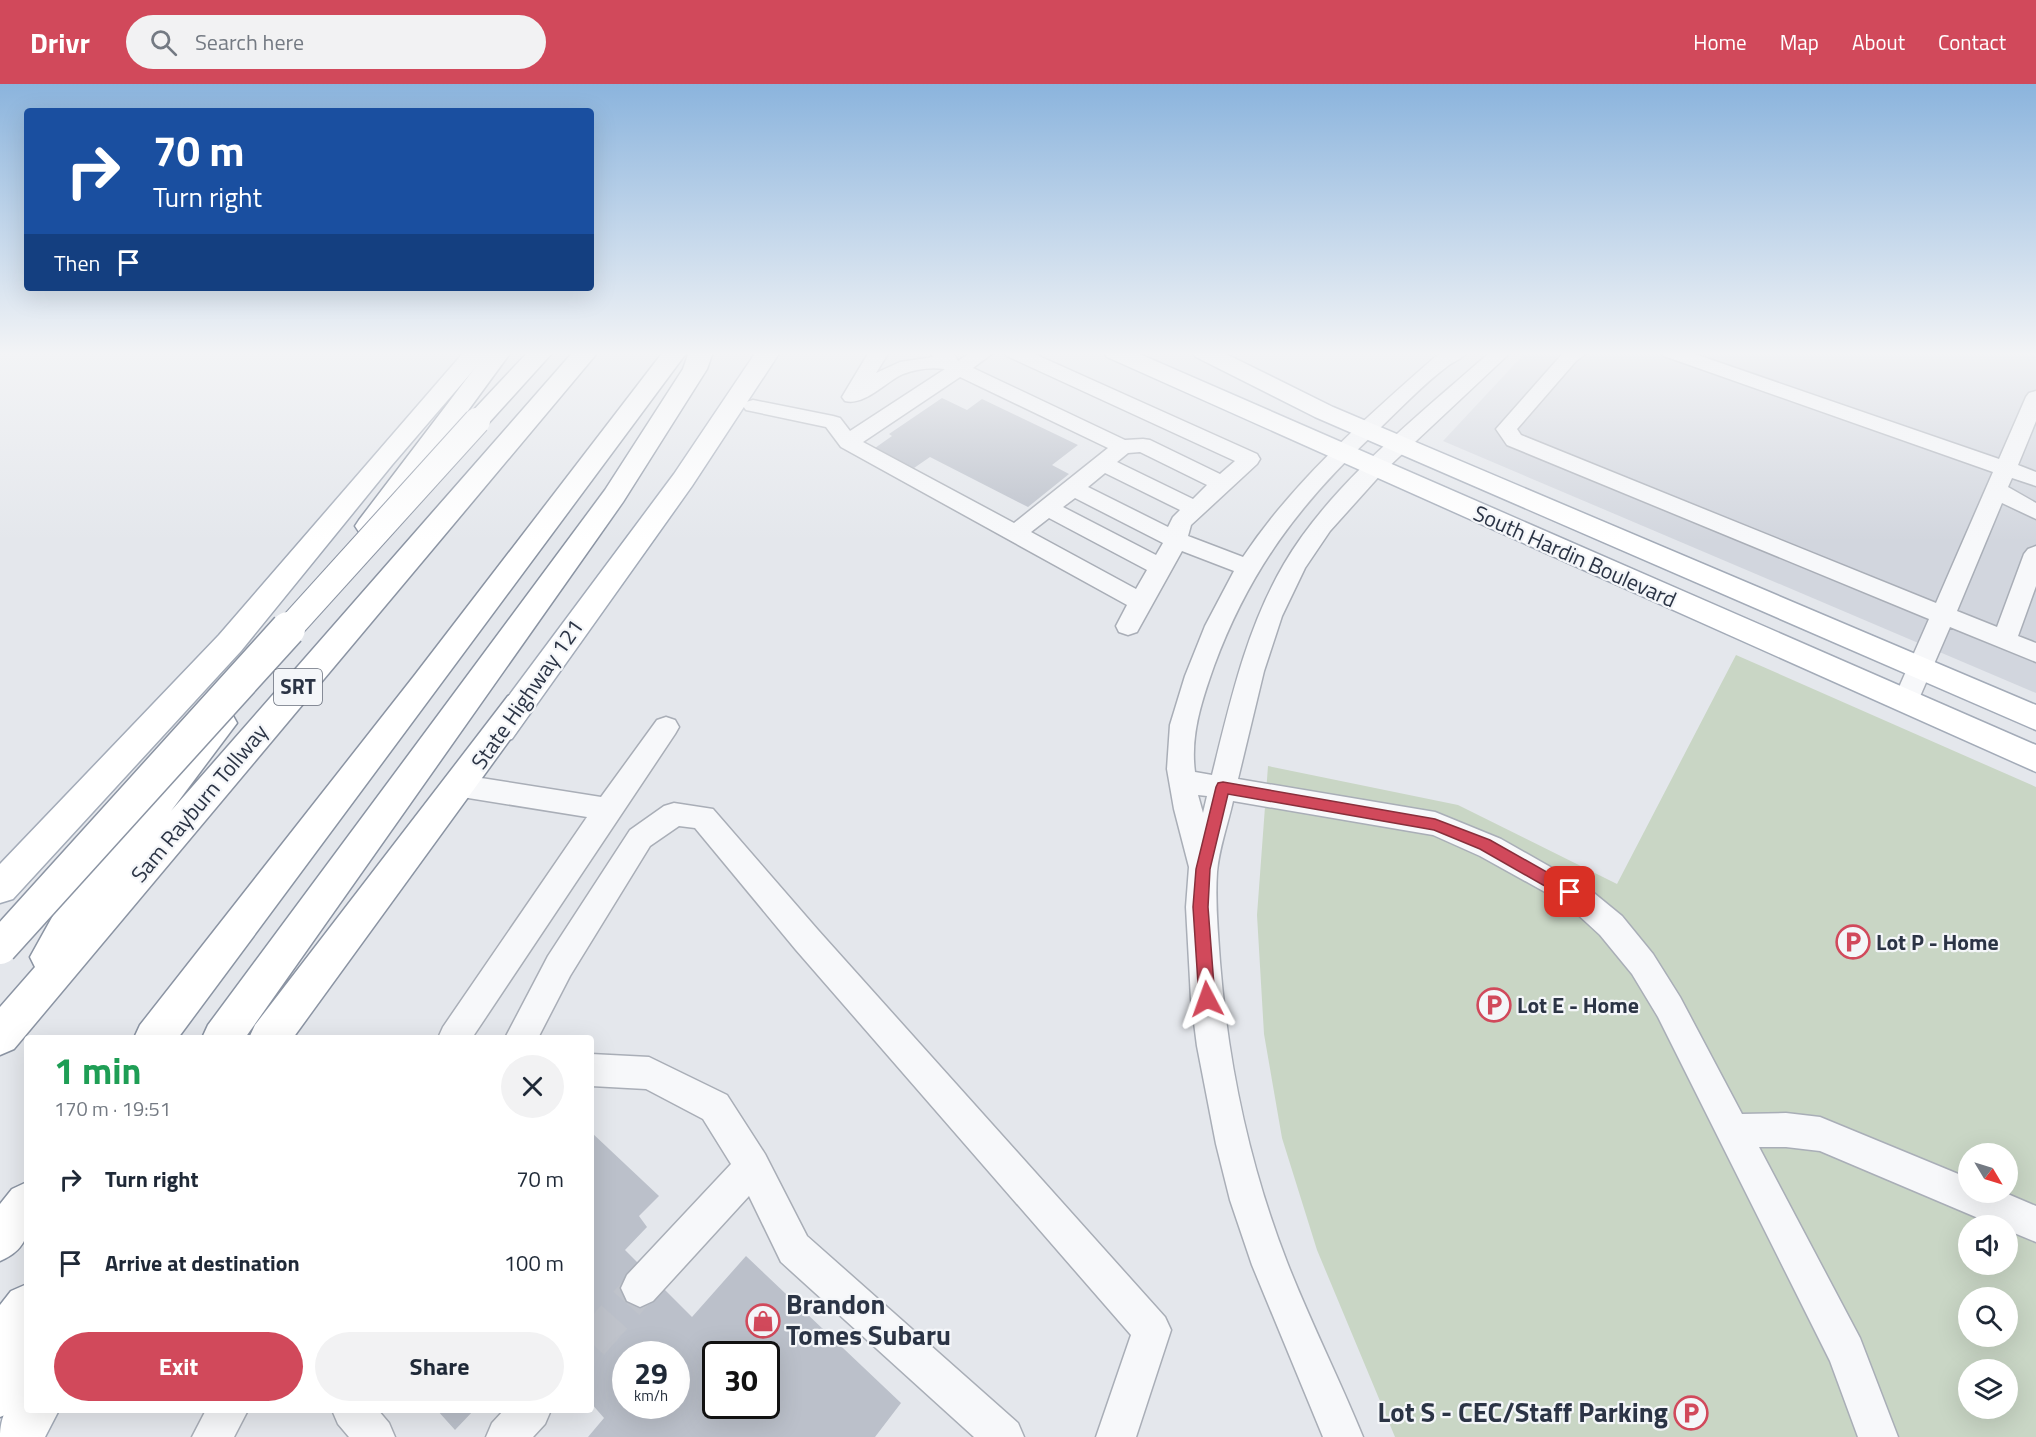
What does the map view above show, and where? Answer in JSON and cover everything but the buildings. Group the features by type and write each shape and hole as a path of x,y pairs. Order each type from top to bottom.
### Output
{"main road":[{"path":"0,888 227,645 319,539 420,415"},
{"path":"5,1030 78,905 197,754 452,415"},
{"path":"0,946 482,415"},
{"name":"Sam Rayburn Tollway","path":"5,1030 532,415"},
{"path":"156,1035 627,415"},
{"path":"224,1035 614,496 666,415"},
{"name":"State Highway 121","path":"292,1035 519,704 683,480 726,415"},
{"path":"683,480 744,415"},
{"name":"South Hardin Boulevard","path":"1257,415 2036,759"},
{"name":"South Hardin Boulevard","path":"1332,415 2036,718"},
{"path":"271,1035 519,704"},
{"path":"0,1239 24,1208"},
{"path":"0,1344 24,1311"},
{"path":"0,1393 24,1362"},
{"path":"17,1437 33,1413"}],"street":[{"path":"799,415 833,422 848,442 1141,602"},
{"path":"833,422 838,415"},
{"path":"848,442 881,415"},
{"path":"1058,415 1122,447 1143,445 1222,484"},
{"path":"1128,626 1176,540 1180,522 1249,459 1153,415"},
{"path":"1203,869 1182,781 1180,754 1193,691 1210,641 1247,567 1290,508 1340,452 1382,415"},
{"path":"1343,1437 1270,1265 1248,1200 1233,1144 1213,1046 1207,999 1201,907 1203,869 1251,671 1282,588 1306,545 1376,467 1432,415"},
{"path":"1516,415 1506,429 1514,440 2036,653"},
{"path":"1853,415 2036,479"},
{"path":"1906,701 2028,415"},
{"path":"1015,533 1122,447"},
{"path":"1102,464 1195,509"},
{"path":"1073,488 1176,540 1247,567"},
{"path":"1996,490 2036,512"},
{"path":"1048,508 1161,567"},
{"path":"2004,640 2036,554"},
{"path":"456,1035 666,727"},
{"path":"1182,781 1435,824 1485,845 1570,892 1603,918 1620,935 1653,979 1734,1131 1846,1352 1878,1437"},
{"path":"462,786 608,809"},
{"path":"523,1035 559,966 640,838 674,814 703,817 807,940 1152,1330 1116,1437"},
{"path":"594,1070 649,1073 715,1107 753,1166 794,1249 995,1434"},
{"path":"1734,1131 1786,1130 1820,1134 2036,1224"},
{"path":"640,1288 753,1166"},
{"path":"212,1437 226,1413"},
{"path":"355,1413 375,1437"},
{"path":"506,1437 528,1413"}],"shaded area":[{"path":"1467,415 2036,415 2036,693 1443,441"}],"green space":[{"path":"1736,655 2036,787 2036,1437 1395,1437 1317,1250 1282,1138 1264,1034 1257,915 1268,766 1458,805 1617,884"}],"tunnel":[{"path":"594,1340 640,1288"}],"place":[{"name":"Lot P - Home","path":"1853,942"},
{"name":"Lot E - Home","path":"1494,1005"},
{"name":"Brandon Tomes Subaru","path":"763,1321"},
{"name":"Lot S - CEC/Staff Parking","path":"1691,1413"}],"route":[{"path":"1207,999 1201,907 1203,869 1223,787 1435,824 1485,845 1570,892"}]}
